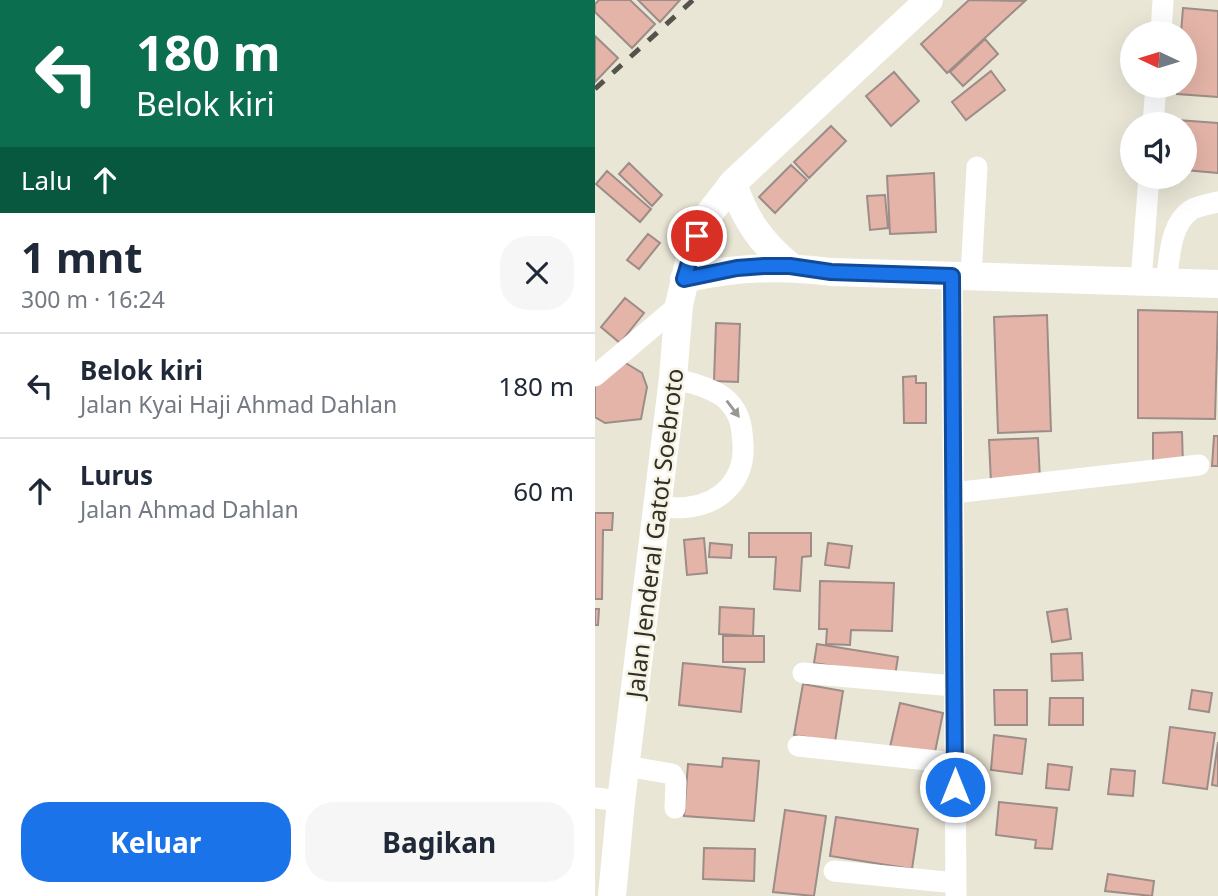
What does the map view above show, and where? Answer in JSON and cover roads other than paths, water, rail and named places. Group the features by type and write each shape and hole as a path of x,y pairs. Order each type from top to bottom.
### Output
{"main road":[{"name":"Jalan Jenderal Gatot Soebroto","path":"614,892 608,800 626,766 682,292 692,249 702,223 733,183 929,0"},
{"path":"733,183 739,203 754,230 774,253 790,266"},
{"path":"682,292 737,268 790,266 831,272 1218,284"}],"street":[{"path":"1162,21 1163,0"},
{"path":"834,871 956,890 953,493 961,276 977,167"},
{"path":"1150,189 1154,282"},
{"path":"1154,282 1179,223 1192,210 1218,202"},
{"path":"595,376 682,292"},
{"path":"657,507 690,507 719,497 737,479 744,454 742,421 726,399 701,386 673,378"},
{"path":"953,493 1199,465"},
{"path":"803,673 954,686"},
{"path":"797,746 955,763"},
{"path":"626,766 672,774 676,781 675,808"}],"railway":[{"path":"595,89 693,0"}]}
